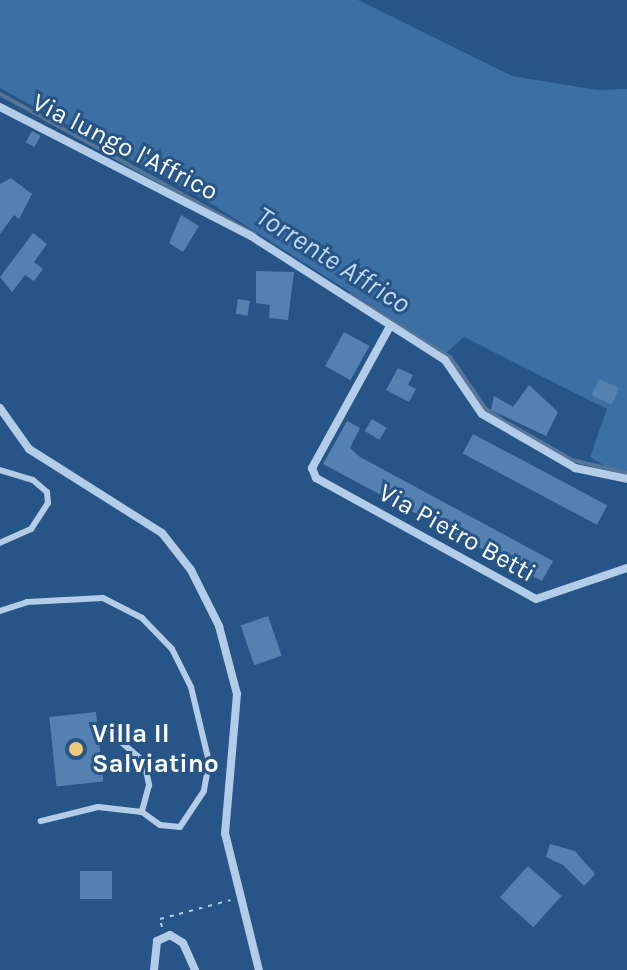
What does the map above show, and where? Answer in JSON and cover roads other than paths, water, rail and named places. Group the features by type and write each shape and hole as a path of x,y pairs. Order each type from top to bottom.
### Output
{"street":[{"name":"Via lungo l'Affrico","path":"0,107 251,236 389,328 445,360 482,414 575,468 627,479"},
{"name":"Via Pietro Betti","path":"389,328 312,468 316,478 536,599 627,568"},
{"path":"0,408 29,449 162,533 210,605 236,686 224,804 240,897 259,970"},
{"path":"154,970 157,941 170,935 183,943 195,970"}],"lane":[{"path":"0,470 33,480 47,492 48,503 31,529 0,543"},
{"path":"0,611 27,602 103,598 142,618 172,649 191,687 209,762 204,791 180,827 160,825 142,812 98,807 41,821"},
{"path":"115,737 144,761 149,785 142,812"}],"waterway":[{"name":"Torrente Affrico","path":"0,94 255,234"},
{"name":"Torrente Affrico","path":"350,295 450,357 486,409 504,421 572,460 627,473"}],"place":[{"name":"Villa Il Salviatino","path":"76,749"}]}
